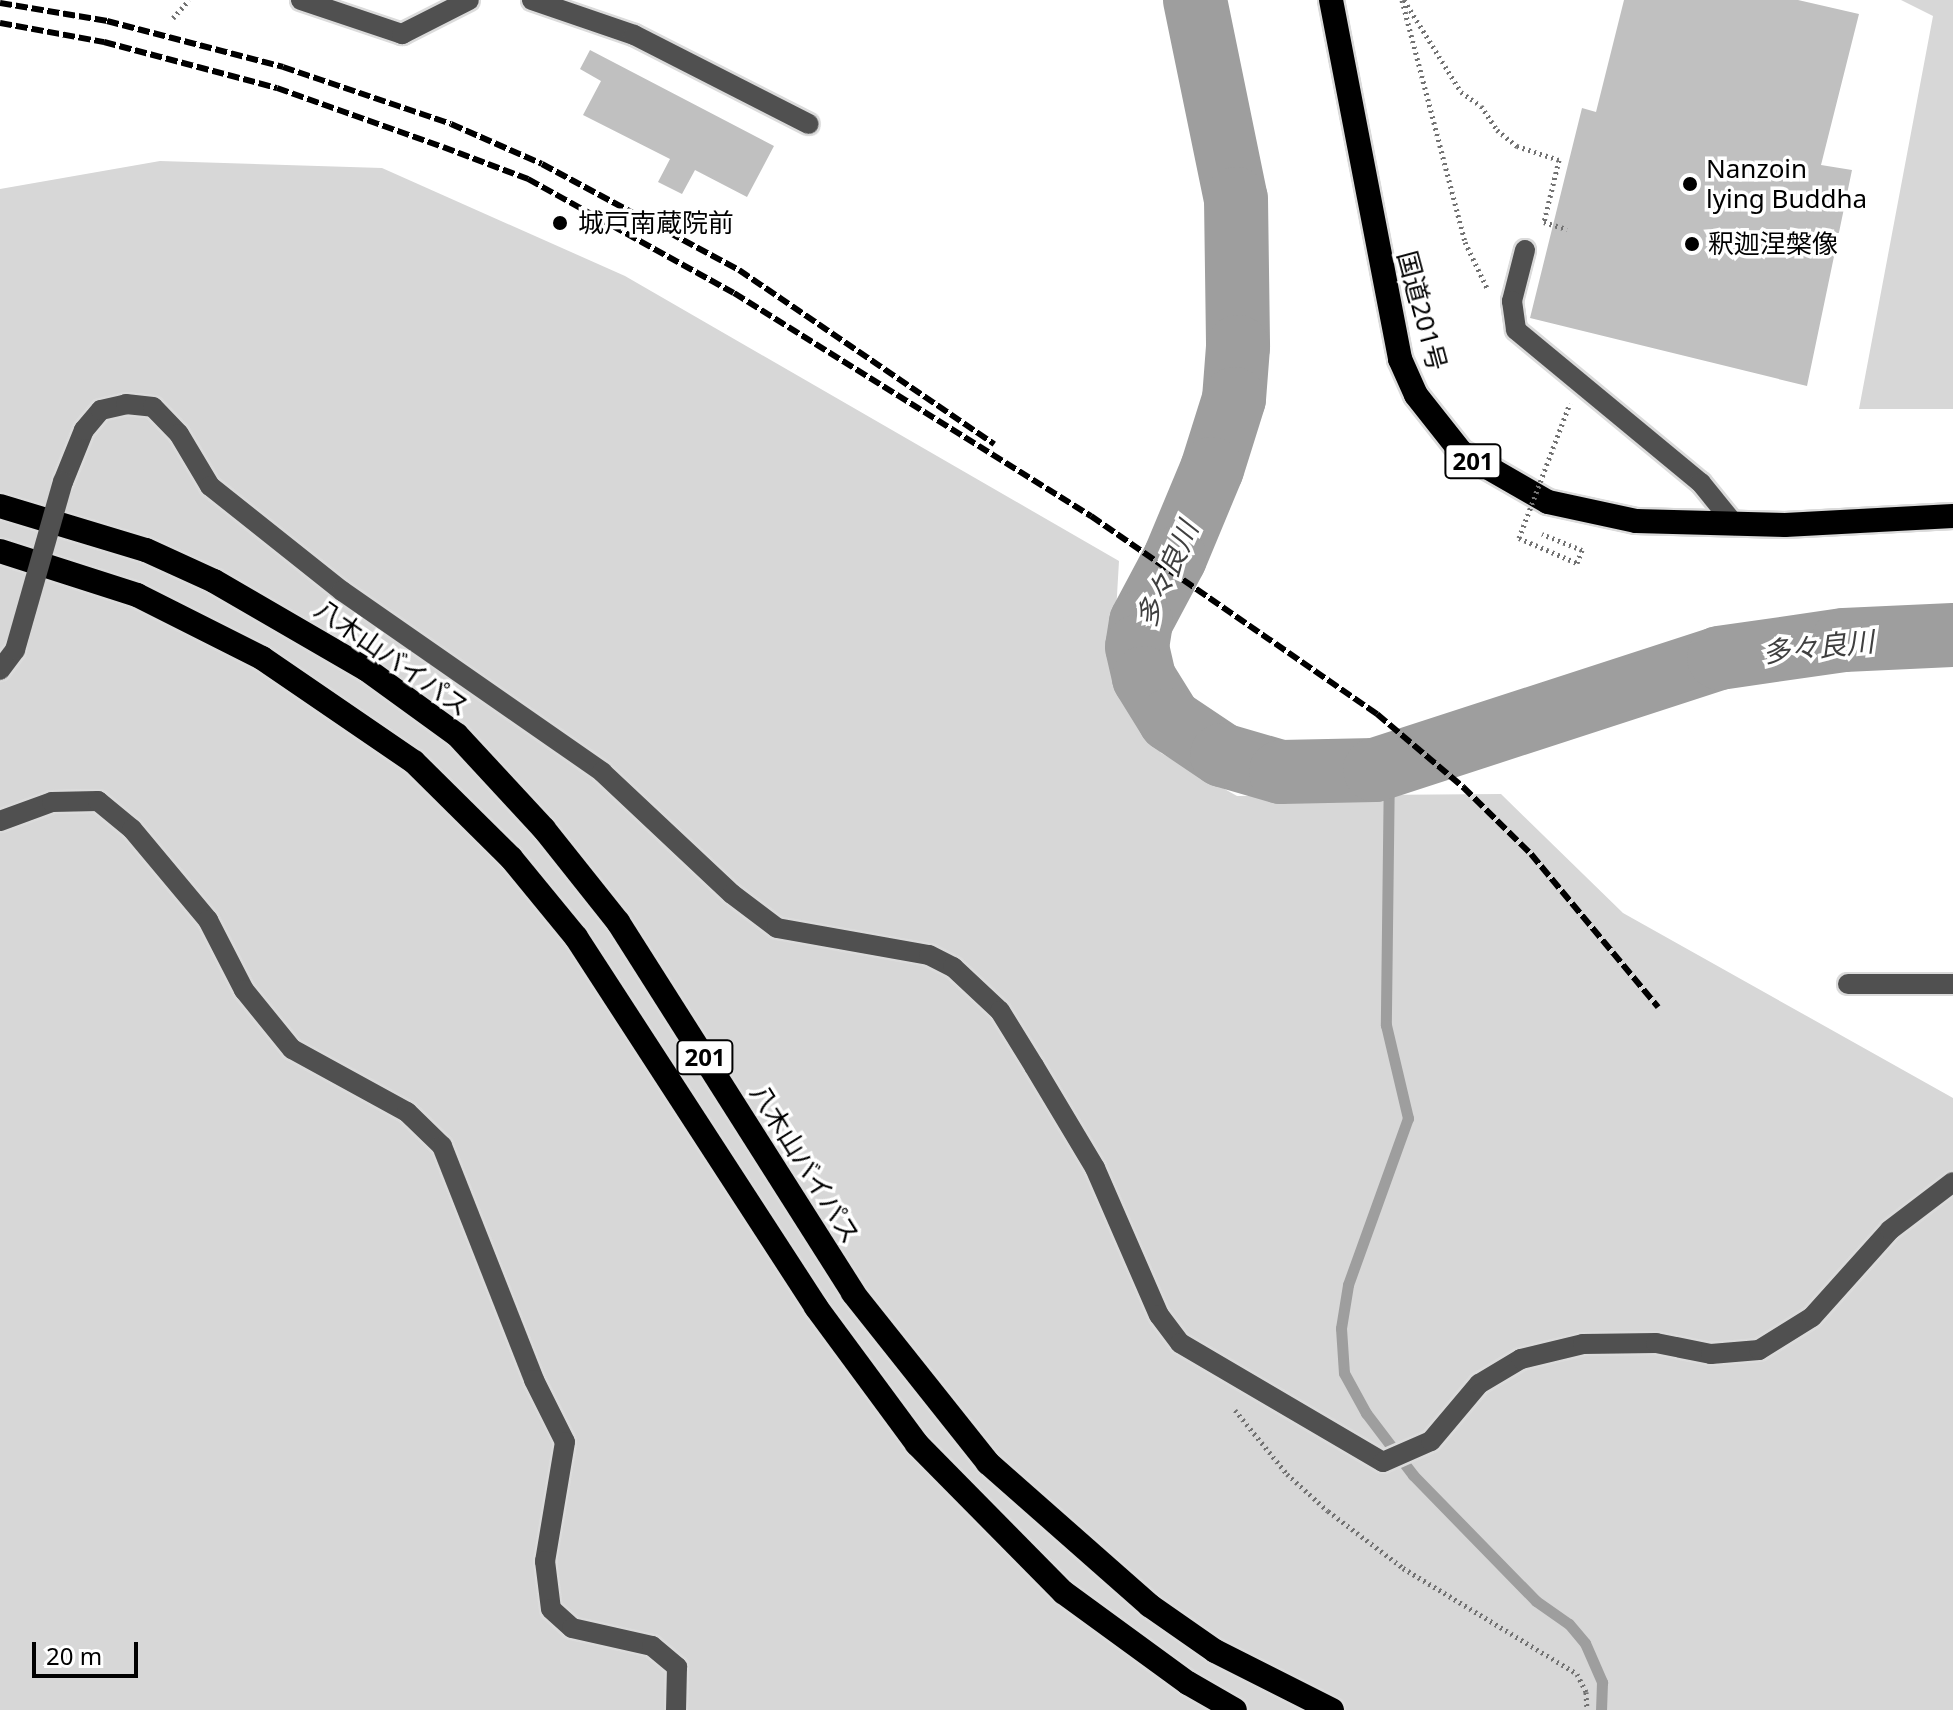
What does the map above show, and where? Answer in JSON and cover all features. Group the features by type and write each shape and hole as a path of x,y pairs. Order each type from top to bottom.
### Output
{"highway":[{"name":"国道201号","path":"1331,0 1390,322 1416,395 1438,427 1472,460 1548,502 1636,521 1735,525 1953,516"},
{"name":"八木山バイパス","path":"0,506 146,550 226,587 366,669 457,735 544,829 618,922 853,1293 988,1463 1149,1605 1215,1651 1332,1710"},
{"name":"201","path":"0,551 137,595 262,658 414,762 511,858 576,937 816,1307 917,1444 1063,1592 1188,1683 1235,1710"}],"street":[{"path":"301,0 402,34 469,0"},
{"path":"532,0 634,35 809,124"},
{"path":"1525,250 1512,301 1513,319 1527,341 1701,483 1735,525"},
{"path":"0,670 15,650 63,482 84,430 101,410 126,404 153,407 179,434 210,486 342,591 602,772 732,894 777,928 929,955 953,967 1000,1011 1034,1066 1095,1168 1159,1315 1180,1343 1383,1462 1431,1441 1479,1384 1521,1359 1583,1344 1656,1343 1711,1354 1759,1350 1812,1317 1890,1230 1953,1182"},
{"path":"0,821 52,802 98,801 132,829 208,920 244,990 292,1049 407,1112 442,1146 534,1380 565,1442 545,1561 551,1609 572,1628 652,1646 677,1667 676,1710"},
{"path":"1848,984 1953,984"}],"path":[{"path":"173,18 189,0"},
{"path":"1403,0 1461,92 1481,106 1497,130 1517,146 1559,160 1544,222 1567,229"},
{"path":"1403,0 1465,242 1493,299 1513,319"},
{"path":"1542,534 1582,550 1577,563 1519,538 1570,403"},
{"path":"1225,1400 1287,1474 1328,1511 1403,1568 1577,1674 1586,1692 1587,1710"}],"shaded area":[{"path":"1901,0 1953,0 1953,409 1859,409 1933,16"},
{"path":"160,161 382,168 625,276 1119,561 1113,664 1161,753 1237,796 1501,794 1623,913 1953,1098 1953,1710 0,1710 0,189"}],"building":[{"name":"釈迦涅槃像","path":"1624,0 1798,0 1859,14 1821,165 1852,170 1807,386 1530,318 1582,108 1596,112"},
{"path":"590,50 774,146 747,197 695,170 682,194 658,182 670,159 583,115 601,81 580,69"}],"waterway":[{"name":"多々良川","path":"1195,0 1236,199 1238,347 1234,399 1212,469 1175,558 1141,622 1137,647 1144,678 1170,720 1222,755 1281,772 1375,770 1719,658 1844,640 1953,635"},
{"path":"1389,765 1386,1025 1408,1118 1348,1285 1341,1328 1344,1373 1366,1413 1413,1475 1536,1601 1569,1624 1585,1643 1602,1682 1601,1710"}],"railway":[{"path":"0,3 107,21 283,67 451,124 542,164 739,270 994,444"},
{"path":"0,23 104,42 277,88 443,147 528,179 734,293 1091,516 1377,714 1463,787 1531,854 1658,1007"}],"place":[{"name":"Nanzoin lying Buddha","path":"1690,184"},
{"name":"城戸南蔵院前","path":"560,223"},
{"name":"釈迦涅槃像","path":"1692,244"}]}
